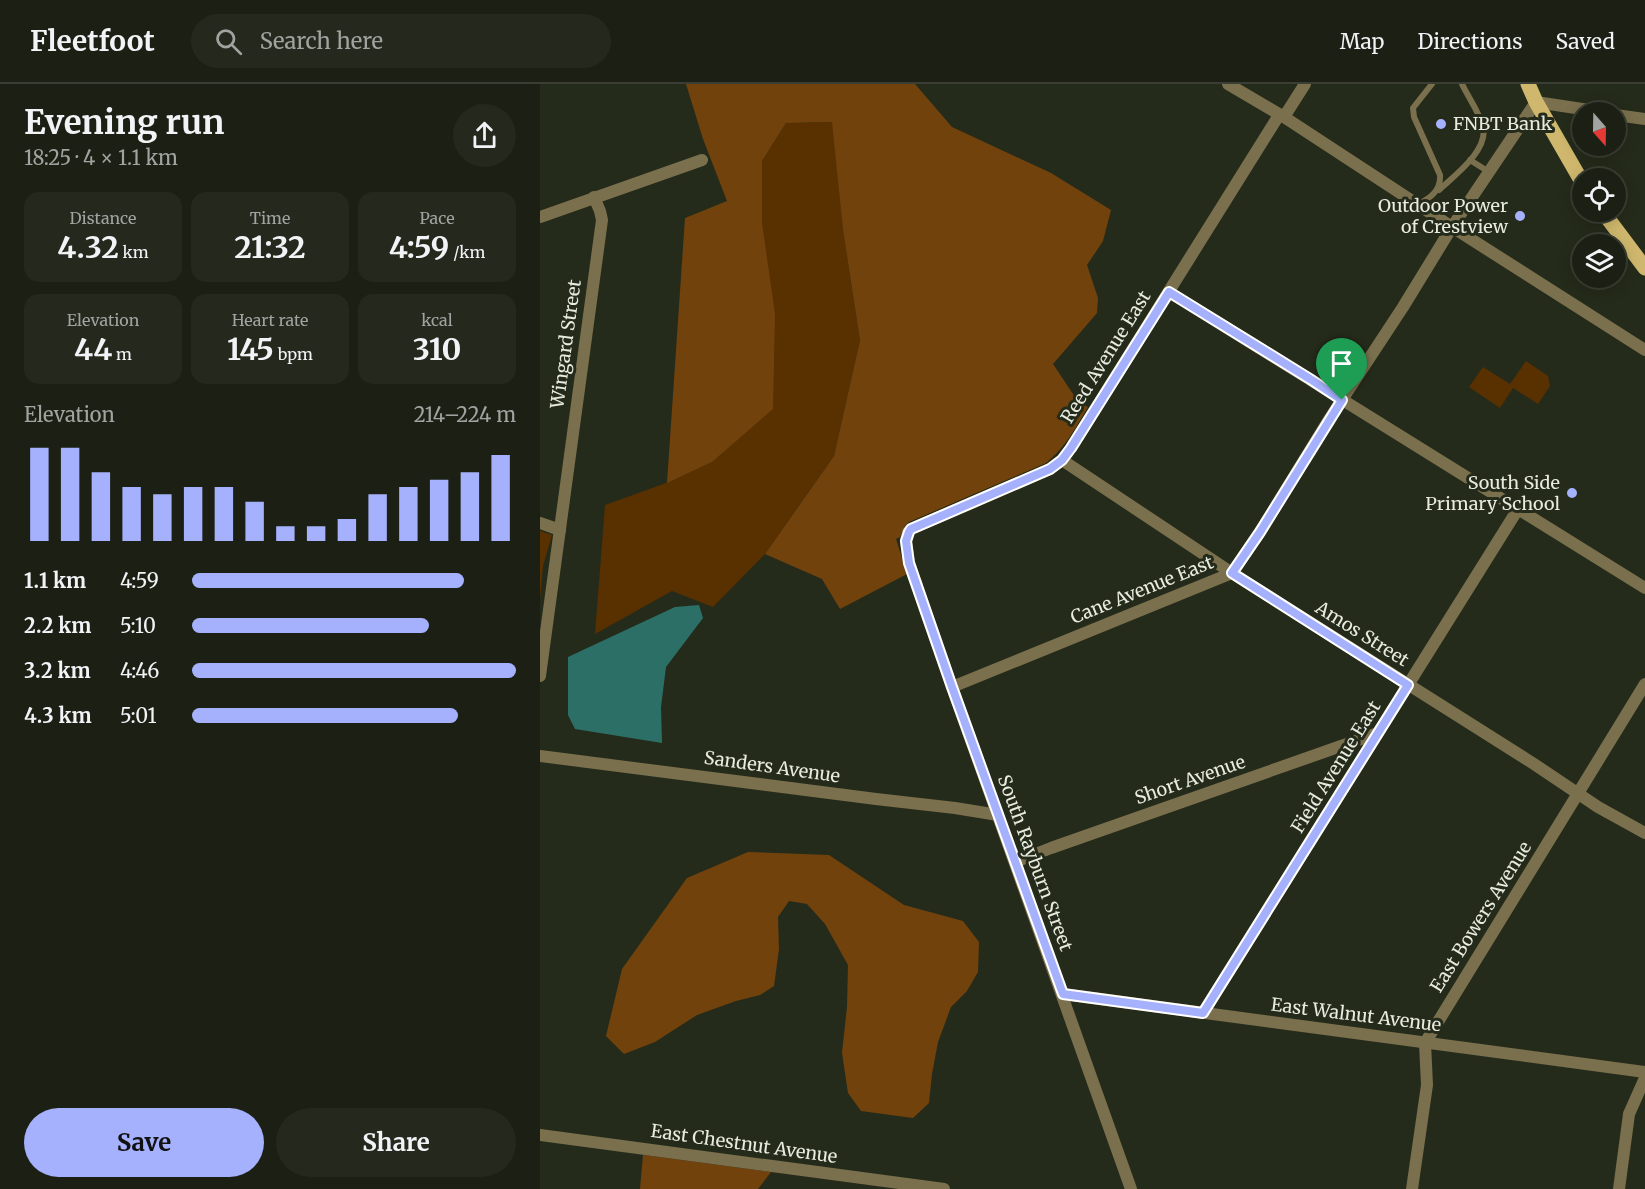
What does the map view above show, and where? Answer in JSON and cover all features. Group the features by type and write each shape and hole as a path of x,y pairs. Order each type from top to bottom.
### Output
{"main road":[{"path":"1528,84 1574,168"},
{"path":"1610,222 1645,268"}],"street":[{"path":"1228,84 1282,116 1645,350"},
{"name":"Reed Avenue East","path":"906,549 906,541 911,529 1050,469 1062,460 1282,116 1305,84"},
{"path":"1536,102 1572,107"},
{"name":"Cane Avenue East","path":"952,687 1232,573 1452,227 1536,102"},
{"path":"1626,116 1645,119"},
{"path":"540,217 702,159"},
{"name":"Wingard Street","path":"540,676 602,220 594,197"},
{"path":"1169,292 1645,588"},
{"name":"Amos Street","path":"1062,460 1232,573 1598,807 1645,833"},
{"name":"Field Avenue East","path":"1203,1013 1518,509"},
{"path":"540,524 560,530"},
{"name":"South Rayburn Street","path":"906,549 952,687 1131,1189"},
{"name":"East Bowers Avenue","path":"1425,1042 1645,684"},
{"name":"Short Avenue","path":"1015,862 1378,733"},
{"name":"Sanders Avenue","path":"540,756 998,815"},
{"name":"East Walnut Avenue","path":"1063,994 1645,1072"},
{"path":"1412,1189 1427,1085 1425,1042"},
{"path":"1619,1189 1629,1114 1645,1078"},
{"name":"East Chestnut Avenue","path":"540,1135 944,1189"}],"lane":[{"path":"1432,84 1413,108 1414,117 1440,175 1441,181 1436,192"},
{"path":"1417,204 1428,200 1470,160 1477,152 1484,136 1483,126 1462,84"},
{"path":"1470,160 1489,172"}],"shaded area":[{"path":"686,84 915,84 952,127 1051,173 1111,210 1103,241 1087,265 1098,298 1097,313 1053,364 1079,403 1088,407 1070,437 1046,463 909,522 900,537 896,539 907,574 840,609 822,579 765,554 834,456 860,340 843,230 832,122 786,123 762,161 762,223 775,314 773,409 712,462 667,483 685,218 727,201 703,139"},
{"path":"833,122 843,230 860,340 834,456 765,554 713,607 672,591 595,634 605,505 666,483 712,462 762,223 762,161 786,123"},
{"path":"1526,361 1548,376 1550,386 1538,404 1513,388 1500,408 1469,387 1483,367 1510,384"},
{"path":"540,531 552,535 543,566 540,599"},
{"path":"748,852 829,855 904,905 963,921 979,942 978,972 967,991 951,1007 938,1042 929,1103 913,1118 861,1111 848,1093 842,1053 847,1007 848,965 825,924 807,904 789,901 778,917 779,949 774,986 760,995 697,1015 655,1042 624,1054 606,1036 622,969 687,878"},
{"path":"643,1155 771,1172 758,1189 640,1189"}],"water":[{"path":"699,605 703,618 666,667 661,707 662,743 575,729 568,715 568,657 675,607"}],"place":[{"name":"FNBT Bank","path":"1441,124"},
{"name":"Outdoor Power of Crestview","path":"1520,216"},
{"name":"South Side Primary School","path":"1572,493"}],"route":[{"path":"1169,292 1342,400 1232,573 1408,685 1203,1013 1063,994 909,563 906,541 909,532 911,529 1050,469 1062,460 1169,292"}]}
